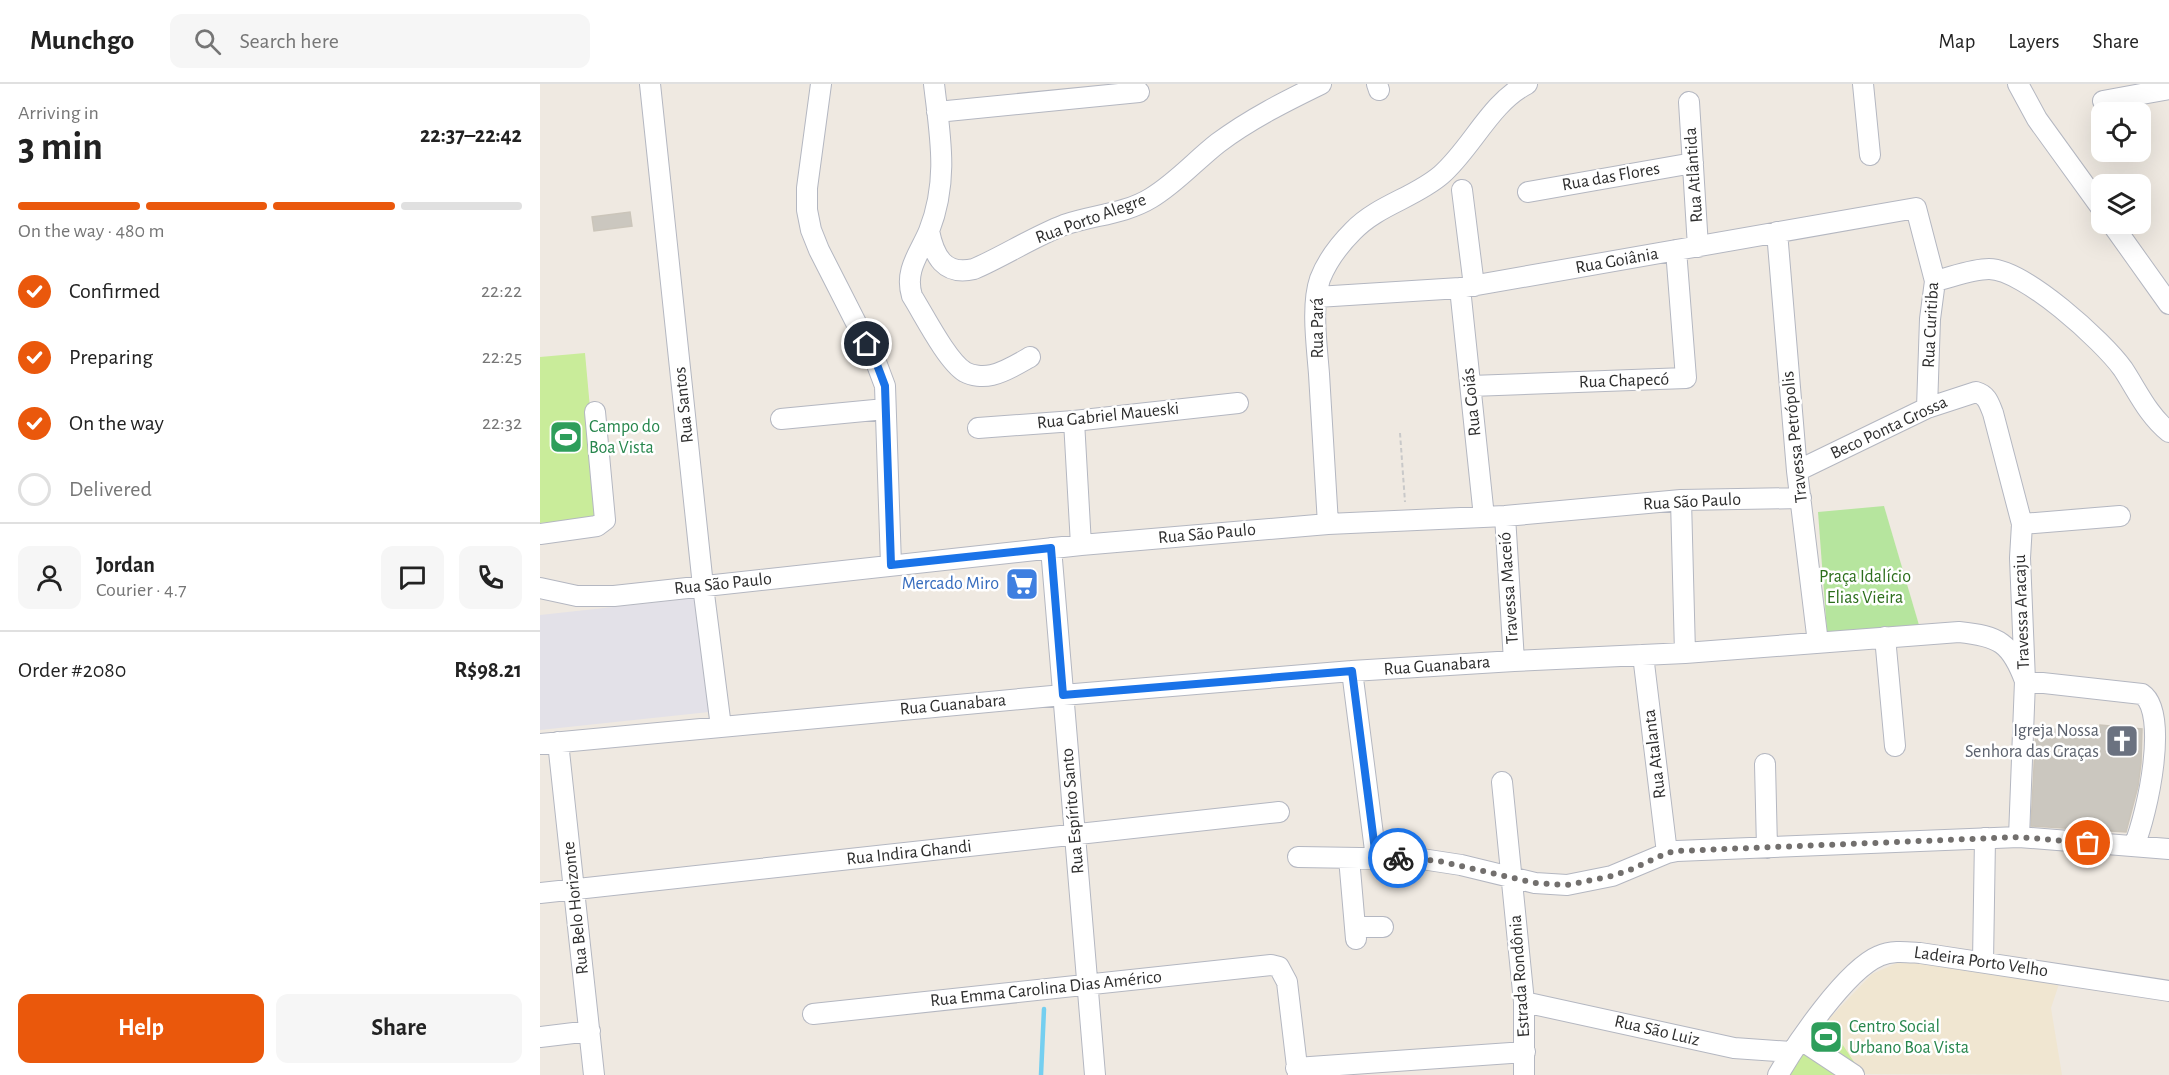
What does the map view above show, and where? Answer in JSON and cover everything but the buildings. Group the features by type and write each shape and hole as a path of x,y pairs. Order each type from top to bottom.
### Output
{"street":[{"name":"Rua Santos","path":"650,84 720,727"},
{"path":"821,84 807,188 807,210 811,230 819,250 882,375 885,386 891,565"},
{"path":"934,84 943,171 929,231 913,264 909,285 912,296 956,365 965,373 991,376 1030,357"},
{"name":"Rua Porto Alegre","path":"929,231 932,247 945,265 963,272 974,269 1061,226 1121,211 1144,202 1165,189 1234,132 1321,84"},
{"name":"Rua Pará","path":"1328,524 1317,350 1317,297 1320,280 1329,261 1352,232 1378,210 1411,196 1442,174 1503,100 1527,84"},
{"path":"1863,84 1870,155"},
{"path":"2018,84 2037,119 2091,194"},
{"path":"2103,101 2169,89"},
{"path":"937,112 1139,92"},
{"name":"Rua Atlântida","path":"1689,102 1698,247"},
{"name":"Rua das Flores","path":"1528,192 1693,163"},
{"name":"Rua Goiás","path":"1462,190 1471,386 1484,517"},
{"name":"Rua Goiânia","path":"1317,297 1467,287 1916,208"},
{"name":"Rua Curitiba","path":"1916,208 1935,281 1929,327 1927,408"},
{"name":"Travessa Petrópolis","path":"1778,232 1797,471 1818,643"},
{"path":"2119,234 2169,304"},
{"name":"Rua Chapecó","path":"1471,386 1686,378 1676,250"},
{"path":"1935,281 1990,269 2012,275 2030,286 2076,319 2102,342 2124,371 2148,410 2169,432"},
{"name":"Beco Ponta Grossa","path":"1797,471 1927,408 1967,394 1976,392 1983,394"},
{"name":"Travessa Aracaju","path":"1983,394 1993,413 2022,524 2020,558 2025,681 2019,837"},
{"name":"Rua Gabriel Maueski","path":"978,428 1074,421 1238,403"},
{"path":"781,419 885,409"},
{"path":"540,534 597,526 605,520 595,412"},
{"path":"1074,421 1081,545"},
{"name":"Rua São Paulo","path":"540,588 577,596 614,596 1051,548 1328,524 1505,516 1681,500 1801,498"},
{"path":"1681,500 1685,653"},
{"name":"Travessa Maceió","path":"1505,516 1514,661"},
{"path":"2022,524 2120,516"},
{"name":"Rua Espírito Santo","path":"1051,548 1095,1075"},
{"name":"Rua Guanabara","path":"549,743 1063,695 1352,671 1685,653 1959,632 1986,637 2010,649 2018,660 2025,681"},
{"path":"1885,637 1895,746"},
{"name":"Rua Atalanta","path":"1643,655 1667,853"},
{"path":"1352,671 1376,858"},
{"path":"2025,681 2142,694 2156,701 2162,709 2167,731 2164,769 2134,846"},
{"name":"Rua Belo Horizonte","path":"549,743 574,890 594,1075"},
{"path":"1765,764 1767,848"},
{"name":"Estrada Rondônia","path":"1502,782 1524,1002 1524,1075"},
{"name":"Rua Indira Ghandi","path":"540,893 1279,812"},
{"path":"1298,857 1439,861 1512,877 1567,885 1590,882 1630,870 1667,853 2019,837 2169,849"},
{"path":"1983,962 1985,838"},
{"path":"1349,858 1356,933 1383,927"},
{"name":"Ladeira Porto Velho","path":"1778,1075 1796,1046 1852,975 1879,956 1905,952 2169,991"},
{"name":"Rua Emma Carolina Dias Américo","path":"813,1014 1271,964 1279,967 1287,982 1297,1072"},
{"name":"Rua São Luiz","path":"1524,1002 1734,1048 1796,1046"},
{"path":"540,1037 590,1031"},
{"path":"1796,1046 1854,1075"},
{"path":"1297,1072 1525,1052"}],"path":[{"path":"1400,432 1406,520"}],"shaded area":[{"path":"696,598 709,712 540,730 540,615"},
{"path":"1922,960 2060,981 2051,1008 2062,1075 1862,1074 1827,1021 1872,974 1899,962"}],"green space":[{"name":"Campo do Boa Vista","path":"585,353 600,518 540,523 540,357"},
{"name":"Praça Idalício Elias Vieira","path":"1884,506 1919,625 1827,632 1818,512"},
{"name":"Centro Social Urbano Boa Vista","path":"1827,1021 1862,1074 1865,1075 1789,1075 1803,1052"}],"waterway":[{"path":"1041,1075 1044,1009"}],"way so far":[{"path":"1398,858 1439,861 1535,883 1567,885 1612,876 1677,851 2019,837 2088,843"}],"place":[{"name":"Campo do Boa Vista","path":"566,437"},
{"name":"Mercado Miro","path":"1022,584"},
{"name":"Igreja Nossa Senhora das Graças","path":"2122,741"},
{"name":"Centro Social Urbano Boa Vista","path":"1826,1037"}],"route":[{"path":"867,344 885,386 891,565 1051,548 1063,695 1352,671 1376,858 1398,858"}]}
